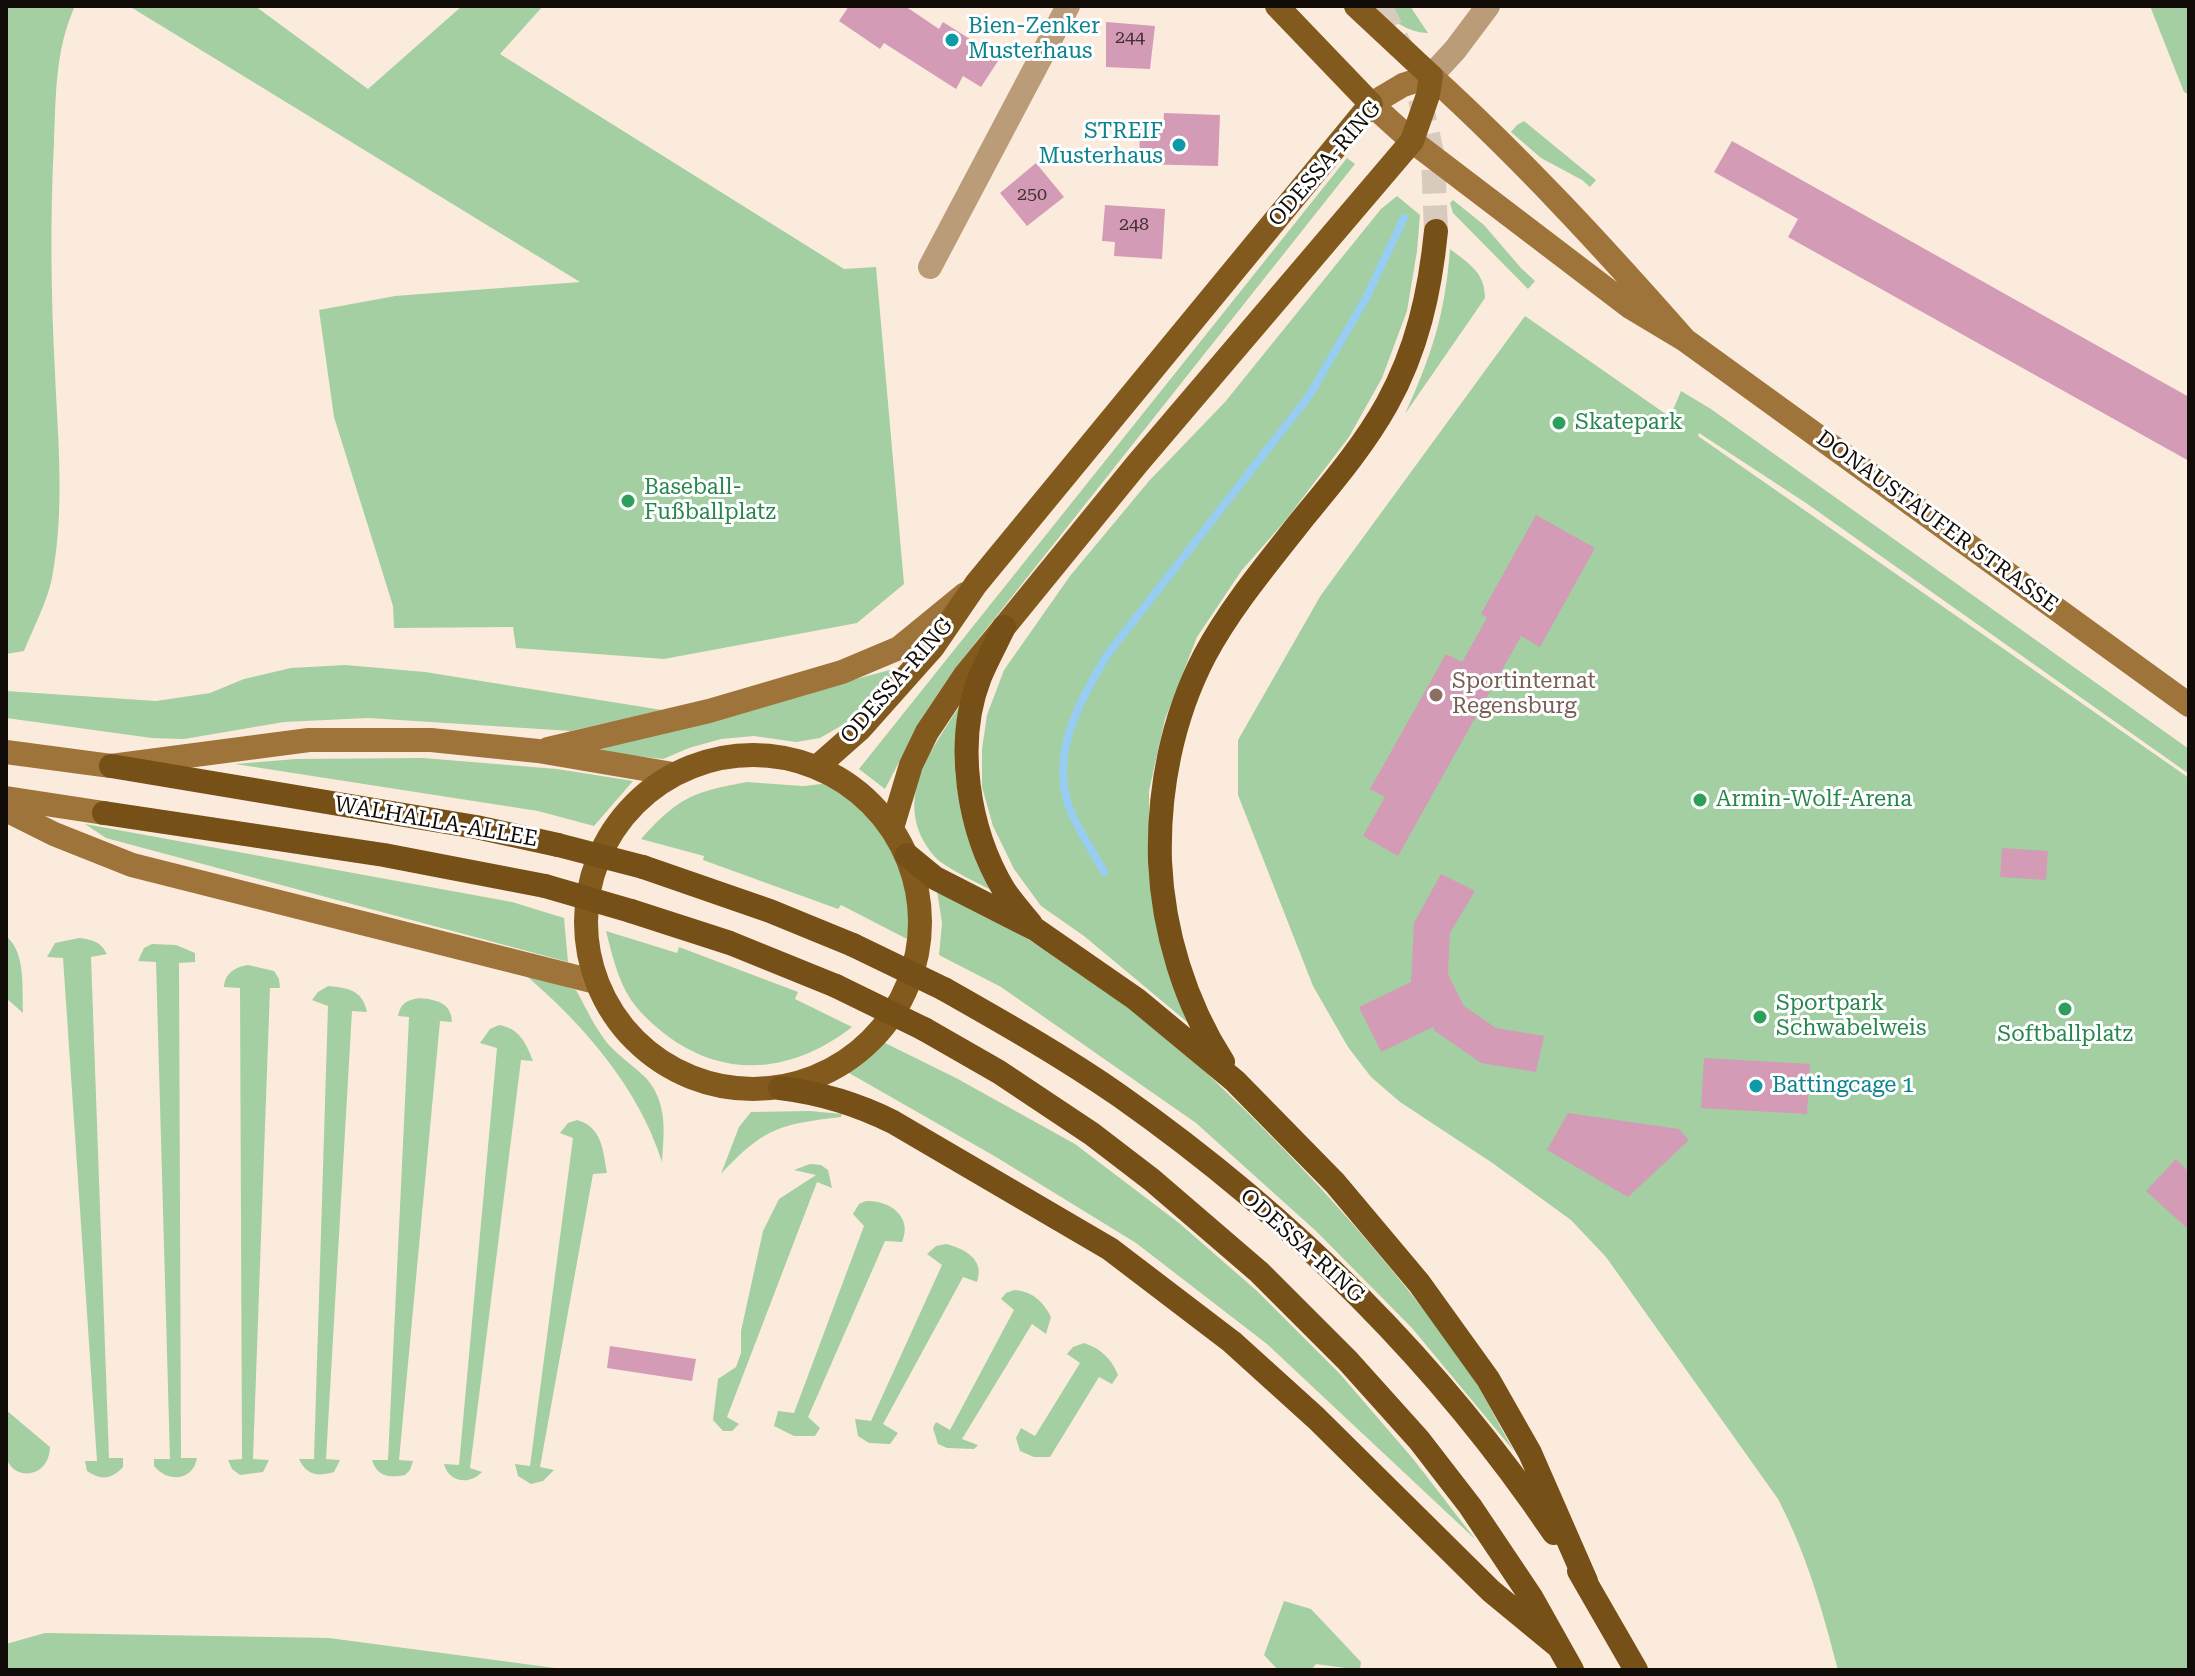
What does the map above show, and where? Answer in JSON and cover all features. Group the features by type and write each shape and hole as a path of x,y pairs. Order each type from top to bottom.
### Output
{"highway":[{"path":"1235,1081 1215,1050 1184,983 1166,913 1160,837 1168,761 1177,724 1205,654 1273,556 1368,435 1387,403 1416,337 1433,267 1436,231"},
{"path":"1004,627 979,679 968,729 968,772 975,819 987,853 1005,890 1035,929"},
{"name":"WALHALLA-ALLEE","path":"111,766 476,827 558,845 643,867 770,911 853,945"},
{"name":"WALHALLA-ALLEE","path":"104,813 399,858 545,886 730,943 836,986 924,1029 999,1072 1092,1134 1152,1180 1259,1272 1348,1361 1419,1440 1470,1506 1531,1597 1559,1647"},
{"path":"907,855 935,878 1035,929 1136,999 1235,1081 1335,1183 1455,1330 1488,1379 1530,1453 1586,1581"},
{"name":"ODESSA-RING","path":"853,945 944,989 1019,1031 1118,1094 1188,1146 1306,1245 1382,1320 1450,1396 1536,1507 1586,1581 1636,1670"},
{"path":"780,1088 817,1093 865,1108 1110,1249 1232,1342 1316,1418 1491,1591 1559,1647 1572,1670"}],"main road":[{"name":"DONAUSTAUFER STRASSE","path":"1277,6 1371,104 1412,141 1630,307 1685,340 2189,705"},
{"name":"DONAUSTAUFER STRASSE","path":"1356,6 1488,128 1581,222 1685,340"},
{"name":"ODESSA-RING","path":"817,767 860,729 933,647 976,584 1371,104 1403,85 1431,76"},
{"path":"892,828 911,765 927,732 965,675 1137,464 1412,141 1428,95 1431,76"},
{"path":"538,751 709,711 842,672 899,648 976,584"},
{"path":"111,766 309,740 431,740 538,751 673,774"},
{"name":"WALHALLA-ALLEE","path":"6,752 111,766"},
{"path":"769,755 817,767 846,782 871,803 892,828 907,855 919,897 920,940 910,982 889,1020 859,1052 822,1075 780,1088 746,1089 697,1080 654,1058 620,1024 596,982 586,935 589,887 605,842 634,803 673,774 720,758 769,755"},
{"name":"WALHALLA-ALLEE","path":"6,798 104,813"},
{"path":"6,810 54,834 132,865 596,982"}],"street":[{"path":"930,267 1068,6"},
{"path":"1431,76 1488,6"}],"green space":[{"path":"6,6 75,6 64,39 55,107 52,287 60,476 56,552 47,597 24,651 6,654"},
{"name":"Baseball- Fußballplatz","path":"129,6 255,6 368,89 462,6 543,6 500,54 844,269 876,267 904,584 857,623 664,659 516,648 513,627 394,628 393,606 334,417 319,310 395,296 580,282"},
{"path":"1376,6 1410,6 1428,33 1407,28"},
{"path":"2150,6 2189,6 2189,95 2184,92"},
{"path":"1524,121 1596,180 1590,187 1541,158 1511,132"},
{"path":"1347,158 1355,164 953,671 923,716 885,789 859,769"},
{"path":"1397,196 1420,215 1407,311 1382,378 1349,437 1285,521 1242,570 1197,637 1165,719 1149,791 1149,870 1198,1031 1084,936 1041,906 1014,869 993,826 982,787 982,749 987,715 1004,670 1070,576 1149,481 1225,402 1381,209"},
{"path":"1453,200 1484,225 1535,281 1528,289 1453,213 1450,203"},
{"path":"1450,249 1479,275 1485,298 1405,414 1436,334"},
{"name":"Sportpark Schwabelweis","path":"1525,316 1670,417 1681,391 1711,409 2189,749 2189,774 1806,503 1699,433 1698,436 2189,778 2189,1670 1838,1670 1806,1562 1778,1499 1606,1257 1571,1220 1400,1102 1371,1077 1348,1047 1313,986 1238,795 1238,740 1321,595"},
{"path":"345,665 425,672 662,710 571,731 368,718 284,722 184,739 152,738 6,718 6,691 156,701 210,693 244,679 291,668"},
{"path":"897,668 858,716 820,738 796,742 754,736 721,739 663,759 572,749 637,738"},
{"path":"965,697 955,752 961,808 981,860 999,894 935,857 921,836 915,816 915,795 920,775"},
{"path":"423,758 557,769 633,781 594,826 538,811 235,764 296,759"},
{"path":"747,782 802,786 829,784 859,803 885,835 900,867 908,903 909,940 841,905 838,909 703,860 704,856 641,839 666,814 688,798"},
{"path":"85,824 512,902 564,918 568,962 106,838"},
{"path":"937,891 1028,939 1114,995 1165,1036 1230,1096 1334,1202 1389,1266 1473,1377 1514,1451 1412,1328 1317,1232 1196,1123 1001,987 939,955 942,923"},
{"path":"606,931 677,953 679,947 798,992 795,999 852,1027 810,1052 766,1064 721,1062 698,1054 664,1033 631,1000 619,976"},
{"path":"6,936 20,961 23,1013 6,998"},
{"path":"79,938 96,942 107,954 91,957 109,1458 123,1458 123,1467 106,1477 87,1471 85,1461 97,1461 63,958 47,957 55,943"},
{"path":"152,944 176,945 195,953 195,962 179,963 181,1458 197,1458 191,1471 179,1477 166,1475 154,1466 154,1459 170,1459 156,962 138,961 144,948"},
{"path":"248,965 274,971 280,988 270,988 253,1459 269,1460 263,1472 240,1475 232,1469 228,1460 242,1459 240,988 224,987 226,978 232,972"},
{"path":"522,972 576,990 608,1044 646,1078 658,1097 663,1118 662,1162 638,1107 606,1058 566,1013"},
{"path":"328,986 354,992 362,999 367,1012 352,1011 326,1459 340,1460 334,1472 318,1474 305,1468 299,1459 314,1459 328,1006 312,1000"},
{"path":"420,998 446,1007 452,1022 440,1021 399,1460 413,1461 405,1475 389,1476 377,1470 372,1460 388,1460 409,1017 398,1016 406,1002"},
{"path":"499,1025 512,1029 521,1037 533,1061 521,1060 470,1468 482,1472 472,1479 460,1480 450,1475 444,1464 459,1465 497,1048 480,1043 490,1029"},
{"path":"881,1041 956,1078 1075,1144 1179,1223 1257,1291 1340,1374 1414,1460 1475,1539 1267,1344 1136,1243 996,1157 842,1069"},
{"path":"751,1112 842,1114 841,1117 803,1122 774,1131 749,1147 721,1174 739,1127"},
{"path":"577,1120 592,1128 596,1134 607,1173 593,1174 540,1467 554,1470 543,1481 531,1484 518,1476 515,1464 530,1466 573,1138 560,1133 568,1123"},
{"path":"810,1164 821,1165 828,1170 832,1188 817,1182 727,1417 739,1424 732,1431 723,1431 713,1420 718,1379 736,1367 741,1353 741,1331 763,1231 779,1199 816,1175 794,1170"},
{"path":"866,1201 891,1207 902,1218 905,1233 902,1242 885,1241 808,1417 820,1428 815,1436 794,1436 774,1426 778,1411 794,1413 864,1226 853,1214 859,1204"},
{"path":"946,1244 972,1257 978,1267 977,1282 963,1277 883,1424 898,1433 890,1444 869,1443 858,1436 855,1419 871,1421 942,1265 927,1254 936,1246"},
{"path":"1014,1290 1032,1295 1044,1306 1051,1317 1046,1334 1032,1324 962,1439 978,1445 974,1449 947,1448 938,1444 933,1428 936,1422 950,1430 1014,1310 1001,1299"},
{"path":"1084,1343 1105,1355 1118,1375 1112,1384 1099,1377 1050,1457 1034,1457 1020,1451 1016,1438 1021,1428 1035,1436 1080,1363 1067,1354 1073,1347"},
{"path":"6,1410 50,1447 48,1458 37,1471 22,1473 9,1464 5,1445"},
{"path":"1284,1601 1311,1609 1361,1662 1360,1670 1316,1664 1311,1670 1278,1670 1264,1655"},
{"path":"45,1633 329,1638 570,1670 6,1670 6,1644"}],"building":[{"path":"849,6 905,6 939,29 943,22 1000,58 981,87 963,76 956,89 884,43 880,49 839,21"},
{"path":"1106,22 1155,26 1150,69 1106,67"},
{"name":"STREIF Musterhaus","path":"1164,113 1220,115 1218,166 1139,164 1140,125 1163,126"},
{"path":"1732,141 2189,397 2189,461 1788,237 1798,219 1714,172"},
{"path":"1036,163 1064,197 1027,226 1000,193"},
{"path":"1105,205 1165,209 1162,259 1114,256 1115,242 1102,241"},
{"path":"1536,515 1595,548 1540,647 1521,636 1398,856 1363,836 1385,797 1370,789 1446,654 1462,662 1487,618 1481,614"},
{"path":"2002,848 2048,851 2046,880 2000,877"},
{"path":"1441,874 1475,891 1450,933 1448,974 1464,1006 1496,1028 1544,1036 1536,1072 1481,1063 1433,1027 1381,1052 1359,1007 1411,982 1414,923"},
{"name":"Battingcage 1","path":"1704,1058 1810,1064 1807,1114 1701,1108"},
{"path":"1568,1113 1679,1129 1689,1140 1628,1197 1547,1150"},
{"path":"2176,1159 2189,1172 2189,1230 2146,1191"},
{"path":"610,1346 696,1359 692,1381 607,1368"}],"waterway":[{"path":"1104,872 1072,815 1064,787 1066,747 1078,709 1107,655 1309,396 1366,298 1404,218"}],"tunnel":[{"path":"1380,6 1402,49"},
{"path":"1420,99 1433,157 1436,231"}],"place":[{"name":"Bien-Zenker Musterhaus","path":"952,40"},
{"name":"STREIF Musterhaus","path":"1179,145"},
{"name":"Skatepark","path":"1559,423"},
{"name":"Baseball- Fußballplatz","path":"628,501"},
{"name":"Sportinternat Regensburg","path":"1436,695"},
{"name":"Armin-Wolf-Arena","path":"1700,800"},
{"name":"Softballplatz","path":"2065,1009"},
{"name":"Sportpark Schwabelweis","path":"1760,1017"},
{"name":"Battingcage 1","path":"1756,1086"}]}
